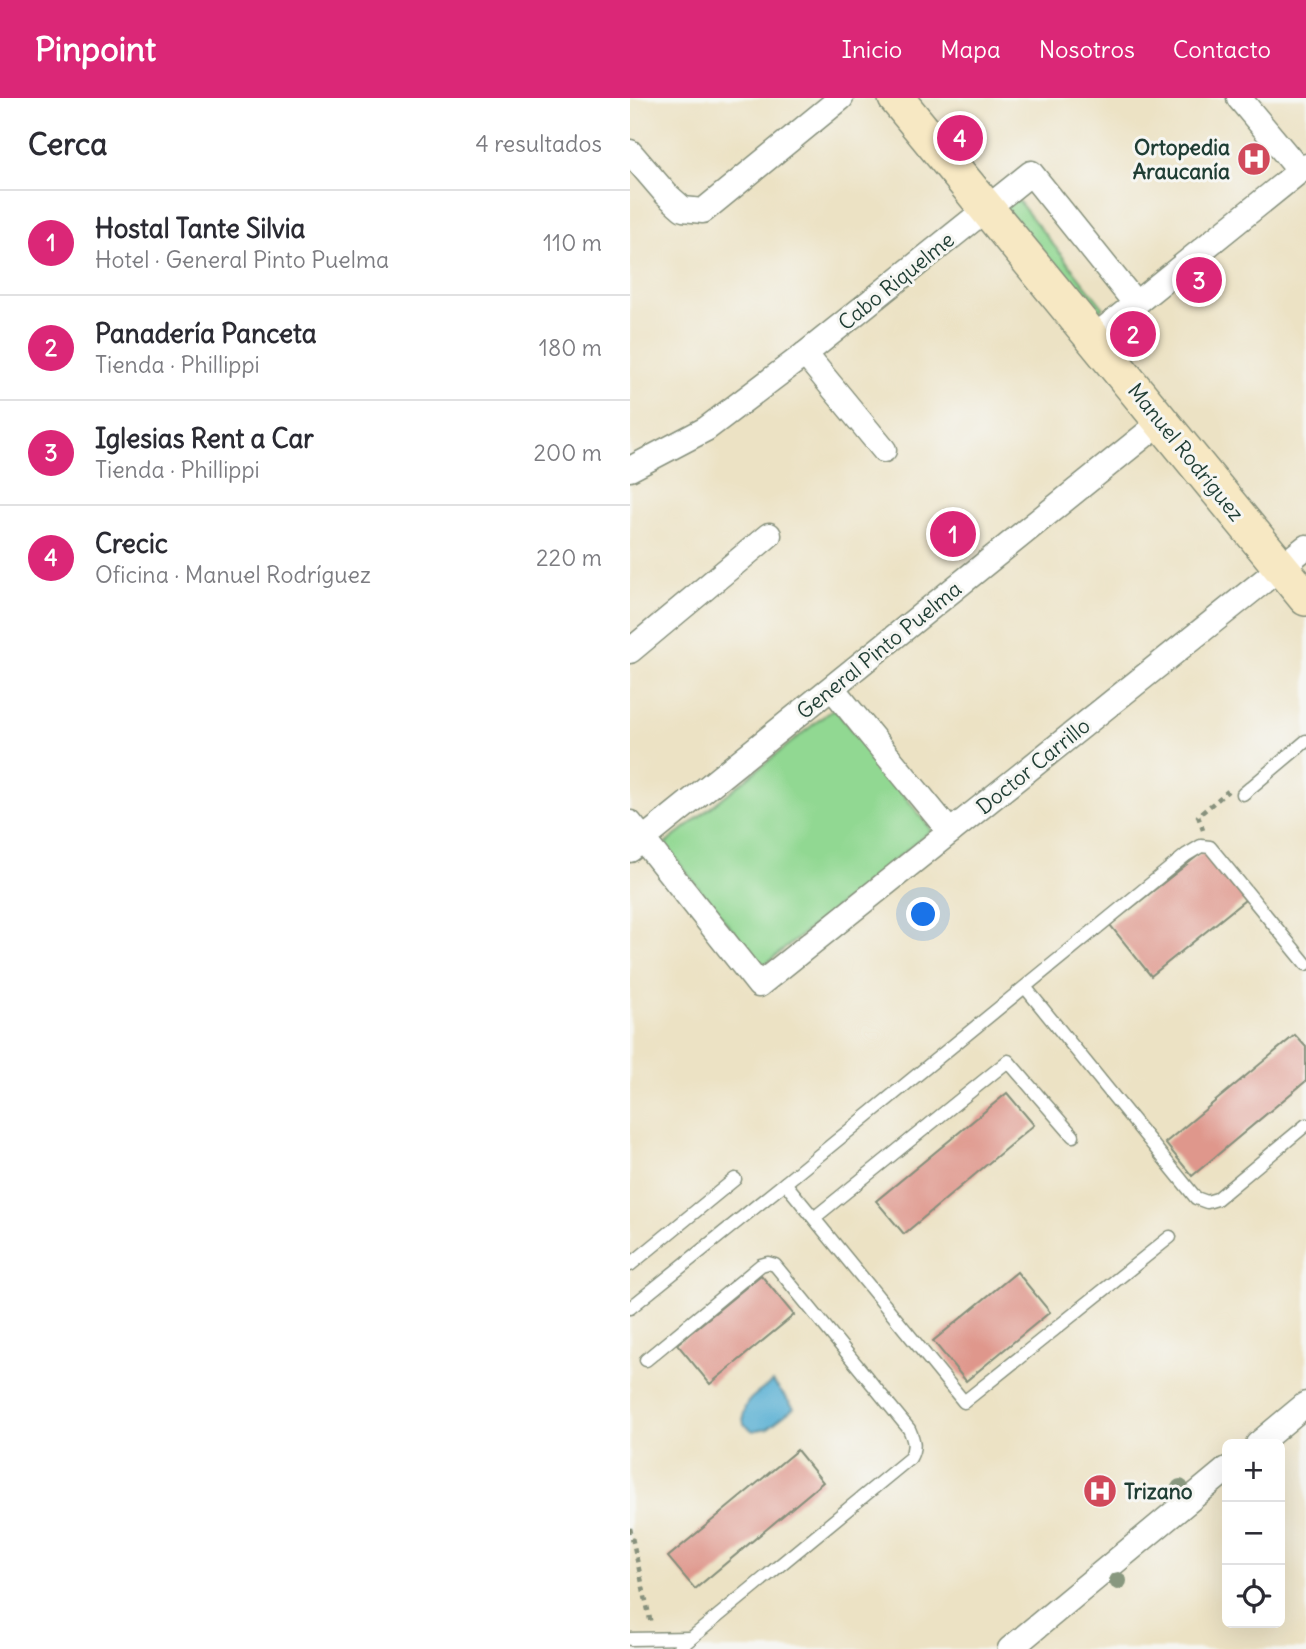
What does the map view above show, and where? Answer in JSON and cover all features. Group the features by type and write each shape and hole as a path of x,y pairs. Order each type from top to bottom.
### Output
{"street":[{"path":"630,152 666,194 683,209 703,211 841,98"},
{"name":"Manuel Rodríguez","path":"896,98 1161,422 1293,557 1306,598"},
{"path":"1093,338 1303,168 1239,98"},
{"path":"987,209 1031,173 1136,304"},
{"name":"Cabo Riquelme","path":"630,469 706,429 987,209"},
{"path":"805,354 884,450"},
{"name":"General Pinto Puelma","path":"635,838 832,688 1161,422"},
{"path":"630,651 769,535"},
{"name":"Doctor Carrillo","path":"635,838 759,985 1293,557"},
{"path":"832,688 950,832"},
{"path":"1264,1439 1306,1404"},
{"path":"1010,1649 1222,1473"}],"lane":[{"path":"1244,794 1306,741"},
{"path":"630,1308 1200,846 1210,847 1306,964"},
{"path":"1025,987 1196,1198 1207,1202 1217,1199 1306,1125"},
{"path":"814,1218 1008,1061 1073,1136"},
{"path":"630,1265 735,1179"},
{"path":"785,1183 964,1402 1170,1237"},
{"path":"646,1360 761,1265 775,1265 914,1438 915,1450 911,1458 678,1649"},
{"path":"630,1639 691,1638"}],"path":[{"path":"630,1528 654,1637"}],"green space":[{"path":"1016,198 1103,307 1090,318 1000,212"},
{"path":"834,708 932,830 762,967 664,845"}],"water":[{"path":"773,1382 794,1408 768,1428 753,1431 744,1424 746,1404"}],"building":[{"path":"1205,850 1245,900 1151,976 1110,925"},
{"path":"1295,1035 1306,1047 1306,1081 1192,1176 1165,1143"},
{"path":"1007,1093 1034,1125 904,1234 876,1201"},
{"path":"1017,1272 1050,1312 966,1381 933,1341"},
{"path":"761,1275 794,1315 710,1384 677,1344"},
{"path":"797,1450 823,1482 695,1589 668,1557"}],"place":[{"name":"Crecic","path":"960,138"},
{"name":"Ortopedia Araucanía","path":"1254,159"},
{"name":"Iglesias Rent a Car","path":"1199,280"},
{"name":"Panadería Panceta","path":"1133,334"},
{"name":"Hostal Tante Silvia","path":"953,534"},
{"name":"Trizano","path":"1100,1491"}]}
